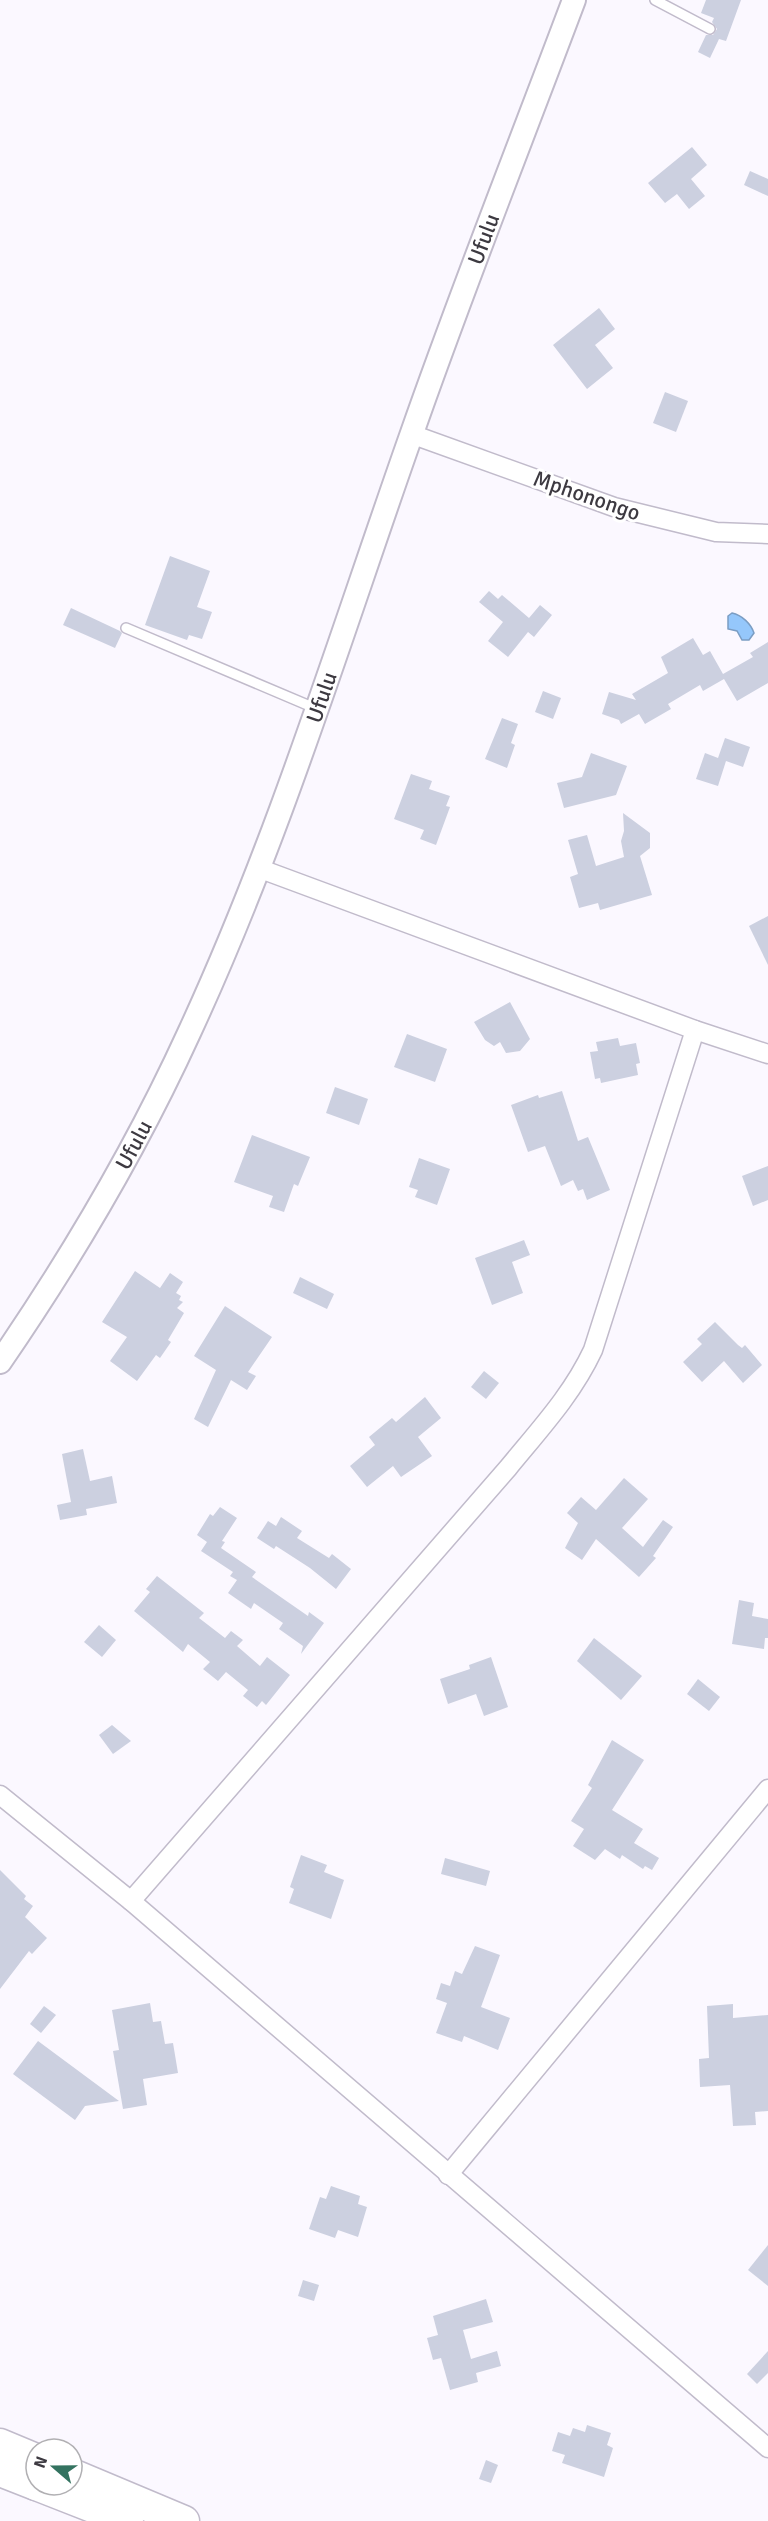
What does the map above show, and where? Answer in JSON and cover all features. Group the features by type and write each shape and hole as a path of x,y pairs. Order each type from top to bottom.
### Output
{"highway":[{"path":"0,2444 24,2454"},
{"path":"0,2471 24,2480"},
{"path":"84,2479 184,2521"},
{"path":"67,2497 128,2521"}],"street":[{"name":"Ufulu","path":"0,1362 93,1220 144,1125 190,1031 258,868 317,709 411,434 574,0"},
{"name":"Mphonongo","path":"411,434 624,509 716,532 768,534"},
{"path":"258,868 695,1030 768,1054"},
{"path":"131,1901 500,1477 567,1397 582,1375 593,1350 695,1030"},
{"path":"448,2175 768,1789"},
{"path":"0,1795 131,1901 768,2448"}],"lane":[{"path":"655,0 710,28"},
{"path":"126,627 317,709"}],"water":[{"path":"732,613 746,620 751,626 754,633 749,640 742,640 737,631 728,629 728,616"}],"building":[{"path":"706,0 741,0 726,41 719,39 710,58 698,52 706,35 713,35 717,29 712,22 714,18 701,13"},
{"path":"692,147 707,165 691,179 705,196 689,209 677,194 665,203 648,183"},
{"path":"750,171 768,179 768,196 744,185"},
{"path":"599,308 615,329 595,345 613,368 587,389 553,345"},
{"path":"665,392 688,401 676,432 653,423"},
{"path":"170,556 210,571 197,607 212,612 202,639 189,635 187,640 145,625"},
{"path":"489,591 498,599 502,595 529,618 540,605 552,615 534,637 528,632 508,657 488,641 503,622 479,602"},
{"path":"71,608 120,631 122,633 115,648 63,625"},
{"path":"693,638 703,655 710,651 723,674 753,657 750,653 768,642 768,683 737,701 724,679 703,691 700,685 668,704 671,709 645,724 639,714 621,724 619,720 602,714 609,692 636,700 632,694 668,673 661,657"},
{"path":"543,691 561,698 553,719 535,712"},
{"path":"502,718 518,724 511,743 515,745 507,768 485,759"},
{"path":"725,738 750,747 743,767 726,761 718,786 696,779 705,753 718,758"},
{"path":"591,753 627,766 616,795 564,808 557,783 582,777"},
{"path":"411,774 432,781 429,789 450,796 446,806 450,807 436,845 420,839 424,830 394,819"},
{"path":"623,813 650,833 650,848 640,856 652,895 600,910 598,903 579,908 570,877 578,874 568,840 587,835 596,866 624,857 621,841 624,831"},
{"path":"768,916 768,965 749,926"},
{"path":"510,1002 530,1039 520,1051 506,1053 500,1042 494,1046 485,1040 474,1022"},
{"path":"407,1034 447,1049 435,1082 394,1067"},
{"path":"618,1038 620,1046 636,1043 640,1063 636,1064 638,1075 601,1083 600,1078 595,1079 590,1052 598,1051 596,1042"},
{"path":"335,1087 368,1099 359,1125 326,1113"},
{"path":"562,1091 578,1141 588,1137 610,1190 587,1200 583,1189 578,1191 573,1180 561,1186 545,1146 528,1152 511,1105 538,1095 539,1098"},
{"path":"252,1135 310,1157 298,1186 294,1184 284,1212 269,1207 273,1196 234,1182"},
{"path":"419,1158 450,1169 437,1205 415,1197 418,1190 409,1187"},
{"path":"768,1166 768,1200 753,1206 742,1176"},
{"path":"524,1240 530,1255 512,1262 523,1293 492,1305 475,1258"},
{"path":"135,1271 160,1288 170,1273 183,1282 176,1293 181,1296 179,1300 183,1302 177,1308 184,1313 168,1340 171,1342 160,1358 156,1355 137,1381 110,1361 127,1337 102,1322"},
{"path":"300,1277 334,1294 327,1309 293,1293"},
{"path":"225,1306 272,1337 248,1372 256,1376 247,1390 231,1380 208,1427 194,1419 216,1370 194,1356"},
{"path":"715,1322 738,1345 742,1348 745,1345 762,1365 743,1383 724,1361 702,1382 683,1362 702,1344 697,1339"},
{"path":"484,1371 499,1383 486,1399 471,1387"},
{"path":"425,1397 441,1418 418,1437 432,1456 401,1477 393,1466 367,1487 350,1466 375,1445 369,1437 392,1418 396,1422"},
{"path":"83,1449 90,1481 112,1476 117,1503 86,1509 87,1515 60,1520 57,1505 71,1502 62,1454"},
{"path":"624,1478 648,1499 622,1528 643,1547 663,1520 673,1527 653,1556 656,1558 639,1577 596,1539 582,1560 565,1548 578,1523 567,1513 581,1497 596,1510"},
{"path":"220,1507 237,1518 222,1541 225,1542 221,1548 256,1572 252,1577 308,1616 309,1612 324,1623 301,1654 303,1646 279,1629 283,1623 254,1603 251,1609 228,1593 237,1580 230,1576 233,1572 201,1551 207,1542 197,1535 210,1514 213,1516"},
{"path":"281,1517 302,1531 297,1538 329,1558 332,1554 351,1569 336,1589 310,1568 276,1546 274,1549 257,1538 268,1521 276,1526"},
{"path":"157,1576 204,1613 199,1618 225,1638 231,1631 243,1640 237,1646 260,1666 267,1657 290,1675 266,1705 262,1701 257,1707 243,1696 248,1690 226,1672 218,1681 203,1669 210,1662 188,1644 183,1652 134,1611 150,1592 146,1589"},
{"path":"739,1600 754,1603 752,1616 768,1619 768,1638 765,1638 764,1649 732,1644"},
{"path":"99,1625 116,1640 102,1657 84,1642"},
{"path":"594,1638 642,1676 621,1700 577,1661"},
{"path":"491,1657 508,1707 484,1716 476,1694 448,1704 440,1679 470,1669 469,1665"},
{"path":"698,1679 720,1697 709,1711 687,1694"},
{"path":"112,1725 131,1741 113,1754 99,1735"},
{"path":"612,1740 644,1760 612,1810 643,1829 634,1843 659,1858 652,1870 645,1866 643,1869 622,1855 620,1859 605,1849 595,1860 573,1846 584,1829 571,1821 592,1788 588,1785"},
{"path":"301,1855 327,1865 324,1872 344,1880 331,1919 289,1903 294,1889 290,1887"},
{"path":"445,1858 490,1871 486,1886 441,1874"},
{"path":"0,1870 26,1896 24,1899 33,1906 25,1917 47,1938 32,1954 29,1951 0,1989"},
{"path":"475,1946 500,1955 481,2007 510,2018 498,2050 464,2036 462,2042 436,2033 447,2003 436,1999 441,1983 450,1986 455,1971 462,1974"},
{"path":"150,2003 153,2022 161,2021 165,2044 173,2043 178,2073 143,2079 147,2105 123,2109 113,2051 119,2050 112,2010"},
{"path":"733,2004 733,2018 768,2015 768,2111 755,2112 756,2125 733,2126 730,2085 700,2087 699,2059 709,2058 707,2006"},
{"path":"44,2006 56,2015 41,2033 30,2024"},
{"path":"38,2041 119,2101 85,2106 75,2120 13,2074"},
{"path":"331,2186 360,2196 358,2204 367,2207 358,2237 338,2230 335,2238 309,2229 320,2197 326,2199"},
{"path":"768,2245 768,2286 748,2270"},
{"path":"303,2280 319,2285 314,2301 298,2296"},
{"path":"486,2299 493,2322 463,2330 471,2359 497,2351 501,2366 476,2373 478,2382 450,2390 441,2358 433,2360 427,2338 438,2335 433,2316"},
{"path":"768,2351 768,2373 757,2384 747,2374"},
{"path":"587,2425 611,2433 607,2445 613,2448 604,2477 562,2463 565,2455 552,2451 558,2432 570,2436 573,2428 585,2432"},
{"path":"486,2460 498,2465 491,2483 479,2479"}]}
